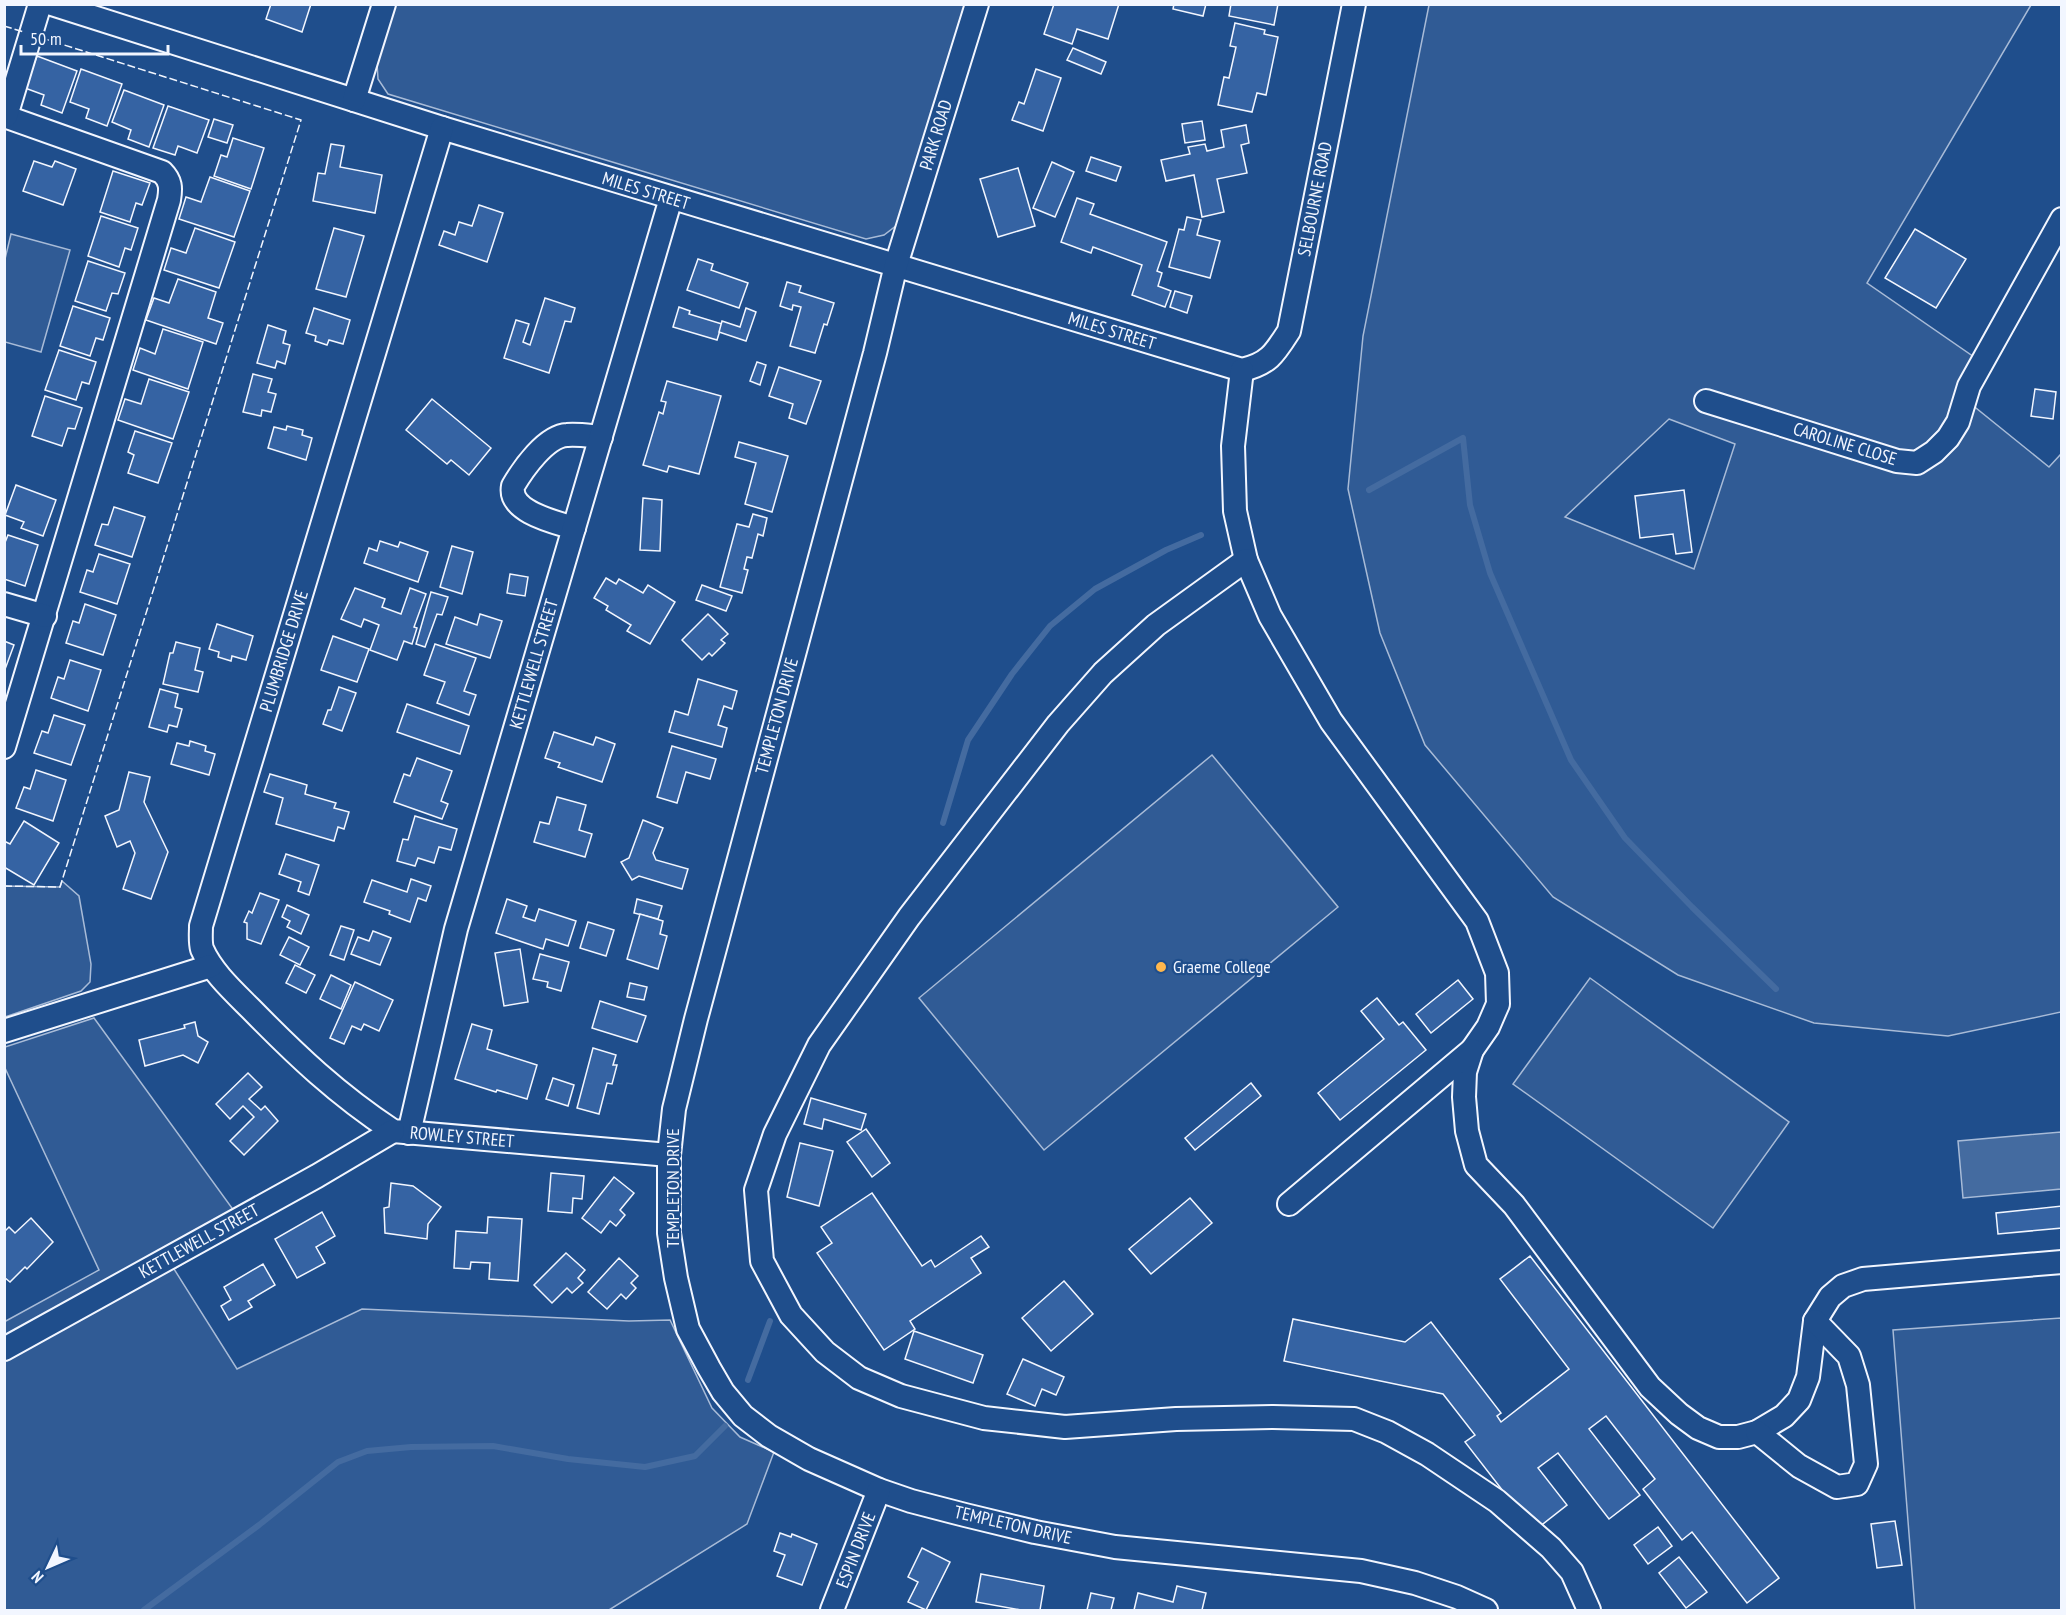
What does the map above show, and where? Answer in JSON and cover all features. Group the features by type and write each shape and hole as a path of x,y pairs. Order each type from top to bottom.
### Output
{"street":[{"path":"4,747 171,188 169,179 162,172 5,116 40,4"},
{"name":"MILES STREET","path":"52,4 442,128 1242,370"},
{"path":"354,100 384,4"},
{"name":"PARK ROAD","path":"896,265 976,4"},
{"name":"SELBOURNE ROAD","path":"1242,370 1260,366 1273,356 1289,331 1354,4"},
{"name":"PLUMBRIDGE DRIVE","path":"211,966 201,946 201,926 442,128"},
{"name":"KETTLEWELL STREET","path":"4,1349 400,1132 456,929 671,198"},
{"name":"CAROLINE CLOSE","path":"1706,401 1897,461 1917,463 1934,452 1948,438 1958,422 1969,386 2061,219"},
{"name":"TEMPLETON DRIVE","path":"896,265 875,353 696,1019 674,1109 669,1155 669,1233 676,1278 688,1329 723,1392 743,1416 769,1436 809,1460 879,1490 977,1518 1115,1547 1361,1571 1415,1583 1457,1597 1486,1611"},
{"path":"1242,370 1233,446 1234,510 1246,560 1270,616 1331,721 1477,921 1497,973 1499,986 1498,1004 1488,1027 1472,1050 1289,1204"},
{"path":"574,528 527,510 516,501 512,492 513,486 542,448 557,437 601,436"},
{"path":"1246,560 1156,625 1103,673 1058,724 916,908 819,1045 775,1134 756,1190 762,1261 791,1315 825,1352 859,1378 901,1396 984,1418 1065,1427 1176,1419 1273,1417 1354,1419 1388,1432 1427,1454 1497,1501 1551,1548 1572,1572 1589,1611"},
{"path":"4,604 45,616"},
{"path":"4,1032 211,966"},
{"name":"ROWLEY STREET","path":"211,966 312,1070 356,1106 400,1132 669,1155"},
{"path":"1472,1050 1465,1072 1464,1097 1467,1131 1476,1165 1514,1205 1650,1387 1698,1428 1719,1437 1738,1437 1757,1432 1784,1416 1798,1400 1808,1377 1815,1321 1830,1297 1843,1286 1863,1279 2061,1263"},
{"path":"1757,1432 1799,1466 1837,1487 1857,1485 1866,1464 1858,1385 1849,1356 1815,1321"},
{"name":"ESPIN DRIVE","path":"832,1611 879,1490"}],"shaded area":[{"path":"396,5 965,5 897,225 884,235 866,239 388,94 378,79 377,63"},
{"path":"1429,5 2031,5 1867,283 1974,357 1955,391 2049,467 2061,454 2061,1012 1948,1036 1814,1023 1678,975 1553,897 1425,745 1380,633 1348,489 1363,336","holes":["1669,419 1735,444 1694,569 1565,517"]},
{"path":"11,234 70,250 41,352 5,342 5,259"},
{"path":"1212,755 1338,907 1044,1150 919,998"},
{"path":"62,881 79,896 91,964 90,982 81,991 5,1017 5,886 60,887"},
{"path":"1590,978 1789,1122 1713,1228 1513,1084"},
{"path":"94,1018 245,1226 174,1269 237,1369 362,1309 629,1321 670,1320 712,1408 740,1437 774,1452 747,1524 609,1610 5,1610 4,1322 99,1270 5,1068 5,1047"},
{"path":"2061,1132 2061,1189 1963,1198 1958,1141"},
{"path":"2061,1318 2061,1610 1915,1610 1893,1330"}],"building":[{"path":"271,4 311,4 302,32 266,19"},
{"path":"1054,4 1119,4 1108,39 1077,29 1072,44 1044,34"},
{"path":"1174,4 1206,4 1203,16 1173,9"},
{"path":"1231,4 1278,4 1274,25 1229,16"},
{"path":"1235,23 1265,30 1264,34 1278,37 1266,95 1257,93 1252,112 1218,105 1224,77 1229,78 1236,47 1230,46"},
{"path":"1073,48 1106,62 1101,74 1067,60"},
{"path":"37,56 77,71 62,113 41,105 44,95 25,88"},
{"path":"81,69 122,84 107,126 86,118 89,109 70,102"},
{"path":"1036,69 1061,78 1043,131 1012,120 1019,102 1024,104"},
{"path":"124,90 164,105 149,147 128,139 131,130 112,122"},
{"path":"168,106 209,120 197,153 178,146 175,155 153,148"},
{"path":"214,119 233,125 227,143 208,137"},
{"path":"1202,121 1205,140 1185,143 1182,124"},
{"path":"1246,125 1249,143 1241,145 1247,173 1217,179 1224,212 1202,217 1194,175 1166,181 1161,160 1190,154 1188,147 1205,144 1207,151 1224,147 1221,130"},
{"path":"233,138 264,148 251,189 214,176 221,155 227,157"},
{"path":"331,144 344,146 340,167 382,175 375,213 313,201 318,173 325,174"},
{"path":"1091,157 1121,167 1116,181 1086,171"},
{"path":"34,161 52,167 55,161 76,169 63,205 23,191"},
{"path":"1052,162 1074,172 1055,217 1033,208"},
{"path":"1018,168 1035,226 998,237 980,179"},
{"path":"113,171 150,183 142,205 136,203 130,222 100,212"},
{"path":"210,177 250,191 234,237 179,219 186,197 201,202"},
{"path":"1077,198 1094,204 1090,214 1167,242 1157,271 1162,273 1158,286 1171,291 1165,307 1132,295 1142,265 1093,247 1091,253 1061,242"},
{"path":"479,205 503,213 487,262 439,245 444,231 455,235 459,222 472,226"},
{"path":"101,216 138,228 131,250 125,248 119,267 88,256"},
{"path":"1187,217 1201,220 1197,235 1220,241 1210,278 1169,267 1179,229 1184,230"},
{"path":"195,228 235,242 219,288 164,270 171,248 186,253"},
{"path":"334,228 364,236 346,297 316,289"},
{"path":"1915,229 1966,259 1936,308 1885,278"},
{"path":"698,259 713,264 711,270 748,283 739,308 687,290"},
{"path":"88,261 125,273 118,294 112,293 106,311 75,301"},
{"path":"178,279 216,292 208,318 223,323 216,344 146,320 154,298 169,303"},
{"path":"787,282 801,286 799,292 834,303 827,325 824,324 815,353 790,346 801,307 793,305 792,310 780,306"},
{"path":"1175,291 1192,296 1187,313 1170,307"},
{"path":"545,298 575,308 571,322 565,321 549,373 504,358 516,320 529,324 523,342 530,345"},
{"path":"73,306 110,318 103,340 96,338 90,356 60,346"},
{"path":"679,307 690,311 689,314 722,324 717,340 673,327"},
{"path":"314,308 350,320 343,344 329,340 327,345 315,341 316,336 306,333"},
{"path":"746,308 756,312 746,341 719,332 722,321 740,327"},
{"path":"268,325 286,331 283,343 290,345 285,364 277,361 275,368 257,363"},
{"path":"163,329 203,342 188,389 133,370 140,348 155,354"},
{"path":"59,350 96,362 89,384 82,382 76,400 45,390"},
{"path":"757,362 766,365 760,385 750,381"},
{"path":"779,367 821,381 806,424 789,418 793,404 769,396"},
{"path":"253,374 272,379 268,392 276,394 271,412 262,410 261,416 243,412"},
{"path":"149,379 189,392 173,439 118,420 125,399 141,404"},
{"path":"667,381 721,396 699,474 669,466 667,472 643,465 659,412 663,414 666,402 661,401"},
{"path":"2035,389 2056,392 2053,419 2031,416"},
{"path":"45,396 82,408 75,429 68,428 62,446 32,436"},
{"path":"432,399 491,448 469,475 451,460 447,464 406,430"},
{"path":"287,426 303,430 302,435 312,438 306,460 268,448 274,427 286,430"},
{"path":"135,431 172,443 158,483 128,473 134,455 128,452"},
{"path":"739,442 788,456 772,512 745,504 756,463 735,457"},
{"path":"16,485 56,500 43,536 21,528 24,522 5,515"},
{"path":"1684,490 1692,552 1676,554 1673,534 1640,538 1635,496"},
{"path":"643,498 662,500 660,551 640,550"},
{"path":"114,507 145,517 132,557 95,545 102,524 108,525"},
{"path":"753,514 767,518 763,536 758,534 752,558 747,557 744,569 748,570 742,593 720,587 737,524 749,527"},
{"path":"8,535 38,545 25,586 4,579 4,545"},
{"path":"380,541 398,547 400,542 428,552 418,582 364,563 369,548 377,551"},
{"path":"452,546 473,552 462,594 440,587"},
{"path":"99,554 130,564 117,604 80,592 87,570 93,572"},
{"path":"510,574 528,577 525,596 507,593"},
{"path":"606,578 616,584 619,579 643,593 648,585 675,602 650,644 627,631 631,625 606,610 608,606 594,598"},
{"path":"702,585 732,596 726,611 696,600"},
{"path":"355,588 385,599 382,607 401,614 410,588 426,594 414,627 417,628 412,644 404,641 397,660 370,650 379,625 364,619 361,627 341,619"},
{"path":"431,592 448,597 442,615 437,614 425,647 416,644"},
{"path":"85,604 116,615 103,655 66,643 73,621 79,623"},
{"path":"480,614 502,621 490,658 446,644 455,617 477,625"},
{"path":"708,614 728,634 721,640 725,643 712,656 709,653 702,660 682,640"},
{"path":"217,624 253,636 246,660 232,656 231,661 218,657 219,652 209,649"},
{"path":"333,636 369,649 357,682 321,670"},
{"path":"4,641 14,645 4,672"},
{"path":"176,642 200,648 195,670 203,672 198,692 163,684 170,653 173,653"},
{"path":"435,644 476,658 464,691 476,695 469,715 437,703 445,682 424,675"},
{"path":"70,660 101,670 88,711 51,698 58,677 64,679"},
{"path":"698,679 737,691 732,709 724,706 718,725 727,728 722,747 669,732 675,711 688,715"},
{"path":"339,687 356,693 342,731 323,724"},
{"path":"160,689 178,694 175,707 182,709 177,727 169,725 167,732 149,727"},
{"path":"407,704 469,726 460,754 397,732"},
{"path":"54,715 85,725 71,765 34,753 42,731 48,733"},
{"path":"554,732 593,745 596,737 615,744 602,782 558,767 560,763 545,758"},
{"path":"190,741 206,746 205,751 215,754 209,775 171,764 177,743 189,746"},
{"path":"672,746 716,759 710,779 686,772 677,803 657,797"},
{"path":"417,758 452,771 441,801 448,804 442,819 394,802 404,774 410,776"},
{"path":"36,770 66,780 53,821 16,808 24,787 30,789"},
{"path":"129,772 150,777 144,802 168,852 151,899 123,889 135,853 130,841 117,847 105,816 119,810"},
{"path":"270,774 307,785 305,794 336,803 334,808 349,812 344,829 338,827 334,841 276,824 283,798 264,792"},
{"path":"557,797 586,805 579,830 592,834 585,857 534,842 540,822 549,824"},
{"path":"415,816 457,829 451,850 439,847 434,863 418,858 415,866 397,861 403,839 408,840"},
{"path":"643,820 663,828 653,853 656,860 688,869 682,889 639,876 632,880 621,862 629,858"},
{"path":"24,821 59,843 34,885 4,867 4,841 10,844"},
{"path":"286,854 319,865 309,895 298,891 301,882 279,874"},
{"path":"411,879 431,886 426,901 418,898 410,922 389,914 390,911 364,902 372,880 407,892"},
{"path":"260,893 279,900 261,944 247,939 247,923 244,922 249,911 252,913"},
{"path":"507,899 527,906 523,917 535,921 539,909 576,921 568,946 546,939 543,949 496,933"},
{"path":"637,899 662,906 658,919 634,913"},
{"path":"287,905 309,915 301,934 287,927 290,921 282,917"},
{"path":"640,914 663,921 660,934 667,936 658,969 627,959"},
{"path":"588,922 614,930 606,956 580,948"},
{"path":"341,926 354,930 344,960 330,955"},
{"path":"373,931 391,938 380,965 351,954 358,937 369,941"},
{"path":"289,937 309,947 300,965 280,955"},
{"path":"520,949 528,1002 504,1006 495,953"},
{"path":"540,954 569,962 561,991 547,987 548,982 533,979"},
{"path":"295,965 315,975 306,993 286,983"},
{"path":"331,975 351,985 341,1009 320,999"},
{"path":"1458,980 1473,999 1431,1033 1416,1014"},
{"path":"355,982 393,1000 379,1031 364,1024 361,1030 352,1026 344,1044 330,1038"},
{"path":"630,983 647,987 644,1000 627,997"},
{"path":"1377,998 1399,1025 1403,1022 1426,1050 1340,1120 1318,1093 1384,1039 1361,1011"},
{"path":"600,1001 646,1016 637,1042 592,1028"},
{"path":"195,1022 198,1036 208,1042 198,1063 183,1055 145,1066 139,1040 185,1028 184,1025"},
{"path":"472,1024 492,1030 487,1049 537,1065 527,1099 455,1079"},
{"path":"593,1048 616,1055 613,1065 617,1065 612,1084 607,1083 599,1114 577,1108"},
{"path":"248,1073 262,1087 249,1099 261,1110 265,1106 278,1121 244,1155 230,1141 254,1117 243,1106 230,1119 216,1104"},
{"path":"553,1078 574,1085 568,1106 546,1099"},
{"path":"1251,1083 1261,1096 1195,1150 1185,1138"},
{"path":"811,1098 866,1114 861,1130 824,1119 822,1129 804,1124"},
{"path":"866,1129 890,1163 872,1177 847,1142"},
{"path":"800,1143 833,1151 819,1206 787,1197"},
{"path":"551,1173 584,1176 582,1199 573,1198 572,1213 548,1211"},
{"path":"614,1177 634,1193 620,1210 625,1215 616,1226 610,1221 601,1233 582,1218"},
{"path":"391,1183 413,1186 441,1207 428,1224 427,1239 385,1233 384,1208 389,1207"},
{"path":"872,1193 922,1266 931,1260 935,1267 981,1236 989,1247 971,1258 981,1273 910,1321 915,1329 884,1350 817,1253 832,1243 821,1227"},
{"path":"1190,1198 1212,1223 1151,1274 1129,1249"},
{"path":"2062,1206 2062,1228 1998,1234 1996,1213"},
{"path":"322,1212 335,1236 316,1247 325,1263 297,1278 275,1239"},
{"path":"488,1217 522,1219 518,1281 489,1279 490,1263 471,1262 470,1269 454,1268 456,1231 487,1233"},
{"path":"31,1218 53,1242 27,1269 25,1267 10,1282 4,1277 4,1232 9,1227 15,1233"},
{"path":"566,1253 585,1270 578,1278 583,1283 572,1293 567,1288 552,1303 534,1285"},
{"path":"1530,1256 1779,1578 1747,1603 1692,1532 1682,1540 1643,1489 1655,1479 1606,1416 1589,1429 1640,1495 1609,1519 1558,1453 1538,1468 1567,1505 1534,1531 1465,1442 1475,1435 1443,1394 1284,1361 1293,1319 1405,1342 1431,1322 1501,1413 1497,1416 1501,1422 1569,1369 1500,1279"},
{"path":"619,1258 638,1276 631,1283 636,1288 626,1299 621,1294 607,1309 588,1292"},
{"path":"263,1264 275,1285 248,1301 252,1307 229,1320 221,1306 231,1300 224,1287"},
{"path":"1064,1281 1093,1314 1051,1351 1022,1318"},
{"path":"914,1331 983,1355 973,1383 905,1359"},
{"path":"1023,1359 1064,1377 1056,1395 1042,1389 1035,1406 1007,1394"},
{"path":"1895,1521 1902,1565 1877,1568 1871,1524"},
{"path":"1658,1527 1672,1546 1648,1564 1634,1545"},
{"path":"780,1533 791,1537 792,1534 817,1544 802,1585 777,1576 785,1555 774,1551"},
{"path":"922,1548 950,1562 926,1610 908,1602 918,1582 908,1577"},
{"path":"1679,1557 1707,1592 1686,1608 1659,1573"},
{"path":"981,1574 1044,1586 1040,1610 1021,1610 976,1602"},
{"path":"1177,1586 1206,1593 1202,1610 1134,1610 1138,1593 1173,1602"},
{"path":"1091,1593 1114,1598 1111,1610 1087,1610"}],"waterway":[{"path":"1369,490 1463,438 1470,505 1490,573 1571,760 1625,838 1776,989"},
{"path":"943,823 968,740 1012,674 1050,626 1095,589 1166,550 1201,535"},
{"path":"748,1380 770,1321"},
{"path":"144,1610 259,1525 338,1462 367,1451 411,1447 493,1446 568,1459 645,1467 695,1456 725,1426"}],"fence":[{"path":"4,26 24,32"},
{"path":"4,886 60,887 301,120 39,37"}],"place":[{"name":"Graeme College","path":"1161,967"}]}
